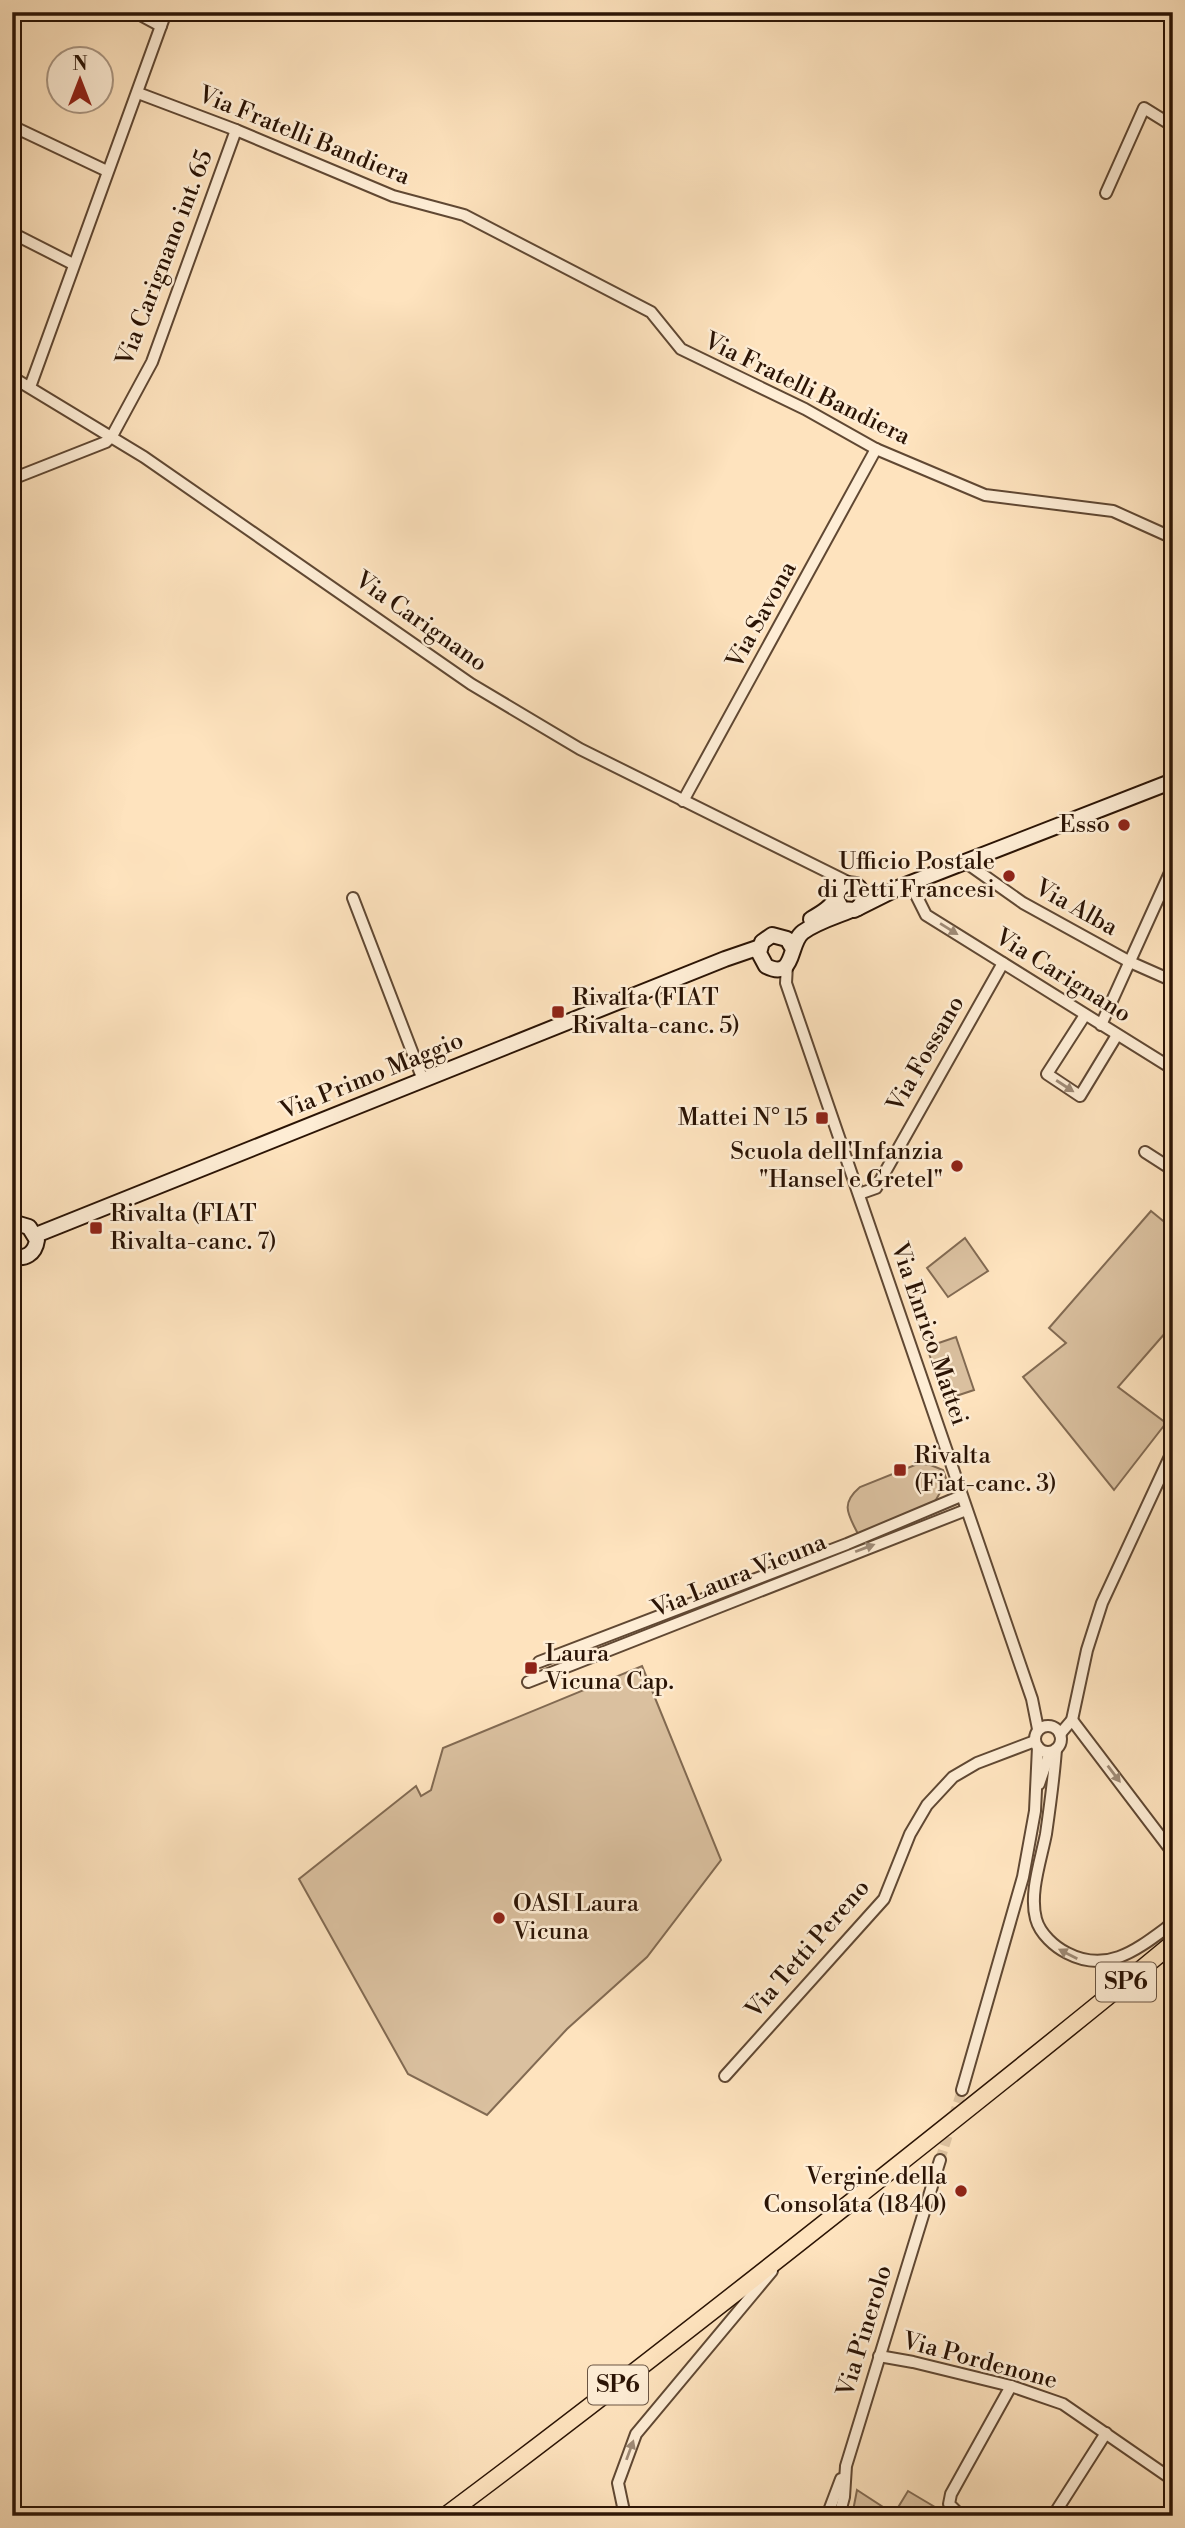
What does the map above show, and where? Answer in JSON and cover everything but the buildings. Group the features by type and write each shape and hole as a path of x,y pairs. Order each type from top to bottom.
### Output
{"main road":[{"path":"836,898 827,909 782,936 767,938 764,959 777,969 787,965 803,932 822,921 904,885 1173,781"},
{"path":"854,909 839,906 837,891 842,886 904,885"},
{"path":"854,909 863,899 856,886"},
{"path":"782,936 793,949"},
{"name":"Via Primo Maggio","path":"36,1236 725,959 764,959"},
{"path":"12,1226 24,1224 36,1236 32,1253 24,1257 12,1256"},
{"name":"SP6","path":"445,2516 565,2427 1079,2021 1173,1943"}],"street":[{"path":"135,12 161,26"},
{"path":"30,387 166,12"},
{"name":"Via Fratelli Bandiera","path":"138,93 236,130 393,196 464,215 651,313 681,349 805,409 876,449 985,495 1113,511 1173,538"},
{"path":"1106,193 1144,108 1173,126"},
{"path":"12,127 107,170"},
{"name":"Via Carignano int. 65","path":"112,436 152,362 236,130"},
{"path":"12,233 73,264"},
{"name":"Via Carignano","path":"12,377 112,436 471,684 580,748 856,886"},
{"path":"12,479 106,442 112,436"},
{"name":"Via Savona","path":"683,801 876,449"},
{"name":"Via Alba","path":"965,862 1023,903 1130,962 1173,981"},
{"path":"1101,1025 1169,883 1173,866"},
{"path":"824,870 834,886 836,898"},
{"name":"Via Carignano","path":"904,885 926,915 1173,1069"},
{"path":"353,898 423,1080"},
{"name":"Via Enrico Mattei","path":"764,959 786,983"},
{"name":"Via Fossano","path":"859,1194 876,1188 1003,963"},
{"name":"Via Enrico Mattei","path":"787,965 786,983 961,1496 1032,1699 1051,1729"},
{"path":"1084,1015 1047,1074 1080,1096 1117,1035"},
{"path":"1145,1152 1173,1170"},
{"path":"962,2090 1031,1844 1038,1786 1036,1744 1051,1729 1073,1715 1087,1650 1102,1603 1173,1450"},
{"name":"Via Laura Vicuna","path":"539,1662 847,1544 961,1496"},
{"name":"Via Laura Vicuna","path":"528,1682 966,1510"},
{"path":"1073,1715 1173,1853"},
{"path":"1038,1786 1053,1751 1061,1743 1051,1729"},
{"path":"1036,1744 1053,1751"},
{"name":"Via Tetti Pereno","path":"725,2076 884,1899 910,1834 927,1805 944,1786 953,1777 977,1763 1036,1744"},
{"path":"1053,1751 1035,1906 1036,1921 1054,1947 1082,1961 1111,1960 1124,1956 1173,1923"},
{"name":"Via Pinerolo","path":"839,2516 844,2497 846,2466 940,2160"},
{"path":"625,2516 618,2483 636,2434 788,2251"},
{"name":"Via Pordenone","path":"880,2356 1011,2386 1063,2404 1173,2480"},
{"path":"961,2516 949,2504 951,2494 1011,2386"},
{"path":"1053,2516 1105,2433"},
{"path":"827,2516 846,2466"}],"shaded area":[{"path":"1151,1211 1173,1229 1173,1324 1118,1387 1166,1423 1114,1490 1023,1377 1066,1343 1049,1328"},
{"path":"965,1238 988,1271 948,1297 927,1268"},
{"path":"956,1337 974,1390 944,1400 927,1347"},
{"path":"928,1464 943,1470 947,1481 934,1503 858,1534 851,1521 848,1504 860,1487 915,1465"},
{"name":"OASI Laura Vicuna","path":"642,1666 721,1860 647,1957 567,2029 487,2115 408,2074 299,1879 416,1786 421,1796 431,1790 443,1748"},
{"path":"857,2490 894,2514 908,2491 950,2516 852,2516"}],"tunnel":[{"path":"940,2160 962,2090"}],"place":[{"name":"Esso","path":"1124,825"},
{"name":"Ufficio Postale di Tetti Francesi","path":"1009,876"},
{"name":"Rivalta (FIAT Rivalta-canc. 5)","path":"558,1012"},
{"name":"Mattei N° 15","path":"822,1118"},
{"name":"Scuola dell'Infanzia \"Hansel e Gretel\"","path":"957,1166"},
{"name":"Rivalta (FIAT Rivalta-canc. 7)","path":"96,1228"},
{"name":"Rivalta (Fiat-canc. 3)","path":"900,1470"},
{"name":"Laura Vicuna Cap.","path":"531,1668"},
{"name":"OASI Laura Vicuna","path":"499,1918"},
{"name":"Vergine della Consolata (1840)","path":"961,2191"}]}
